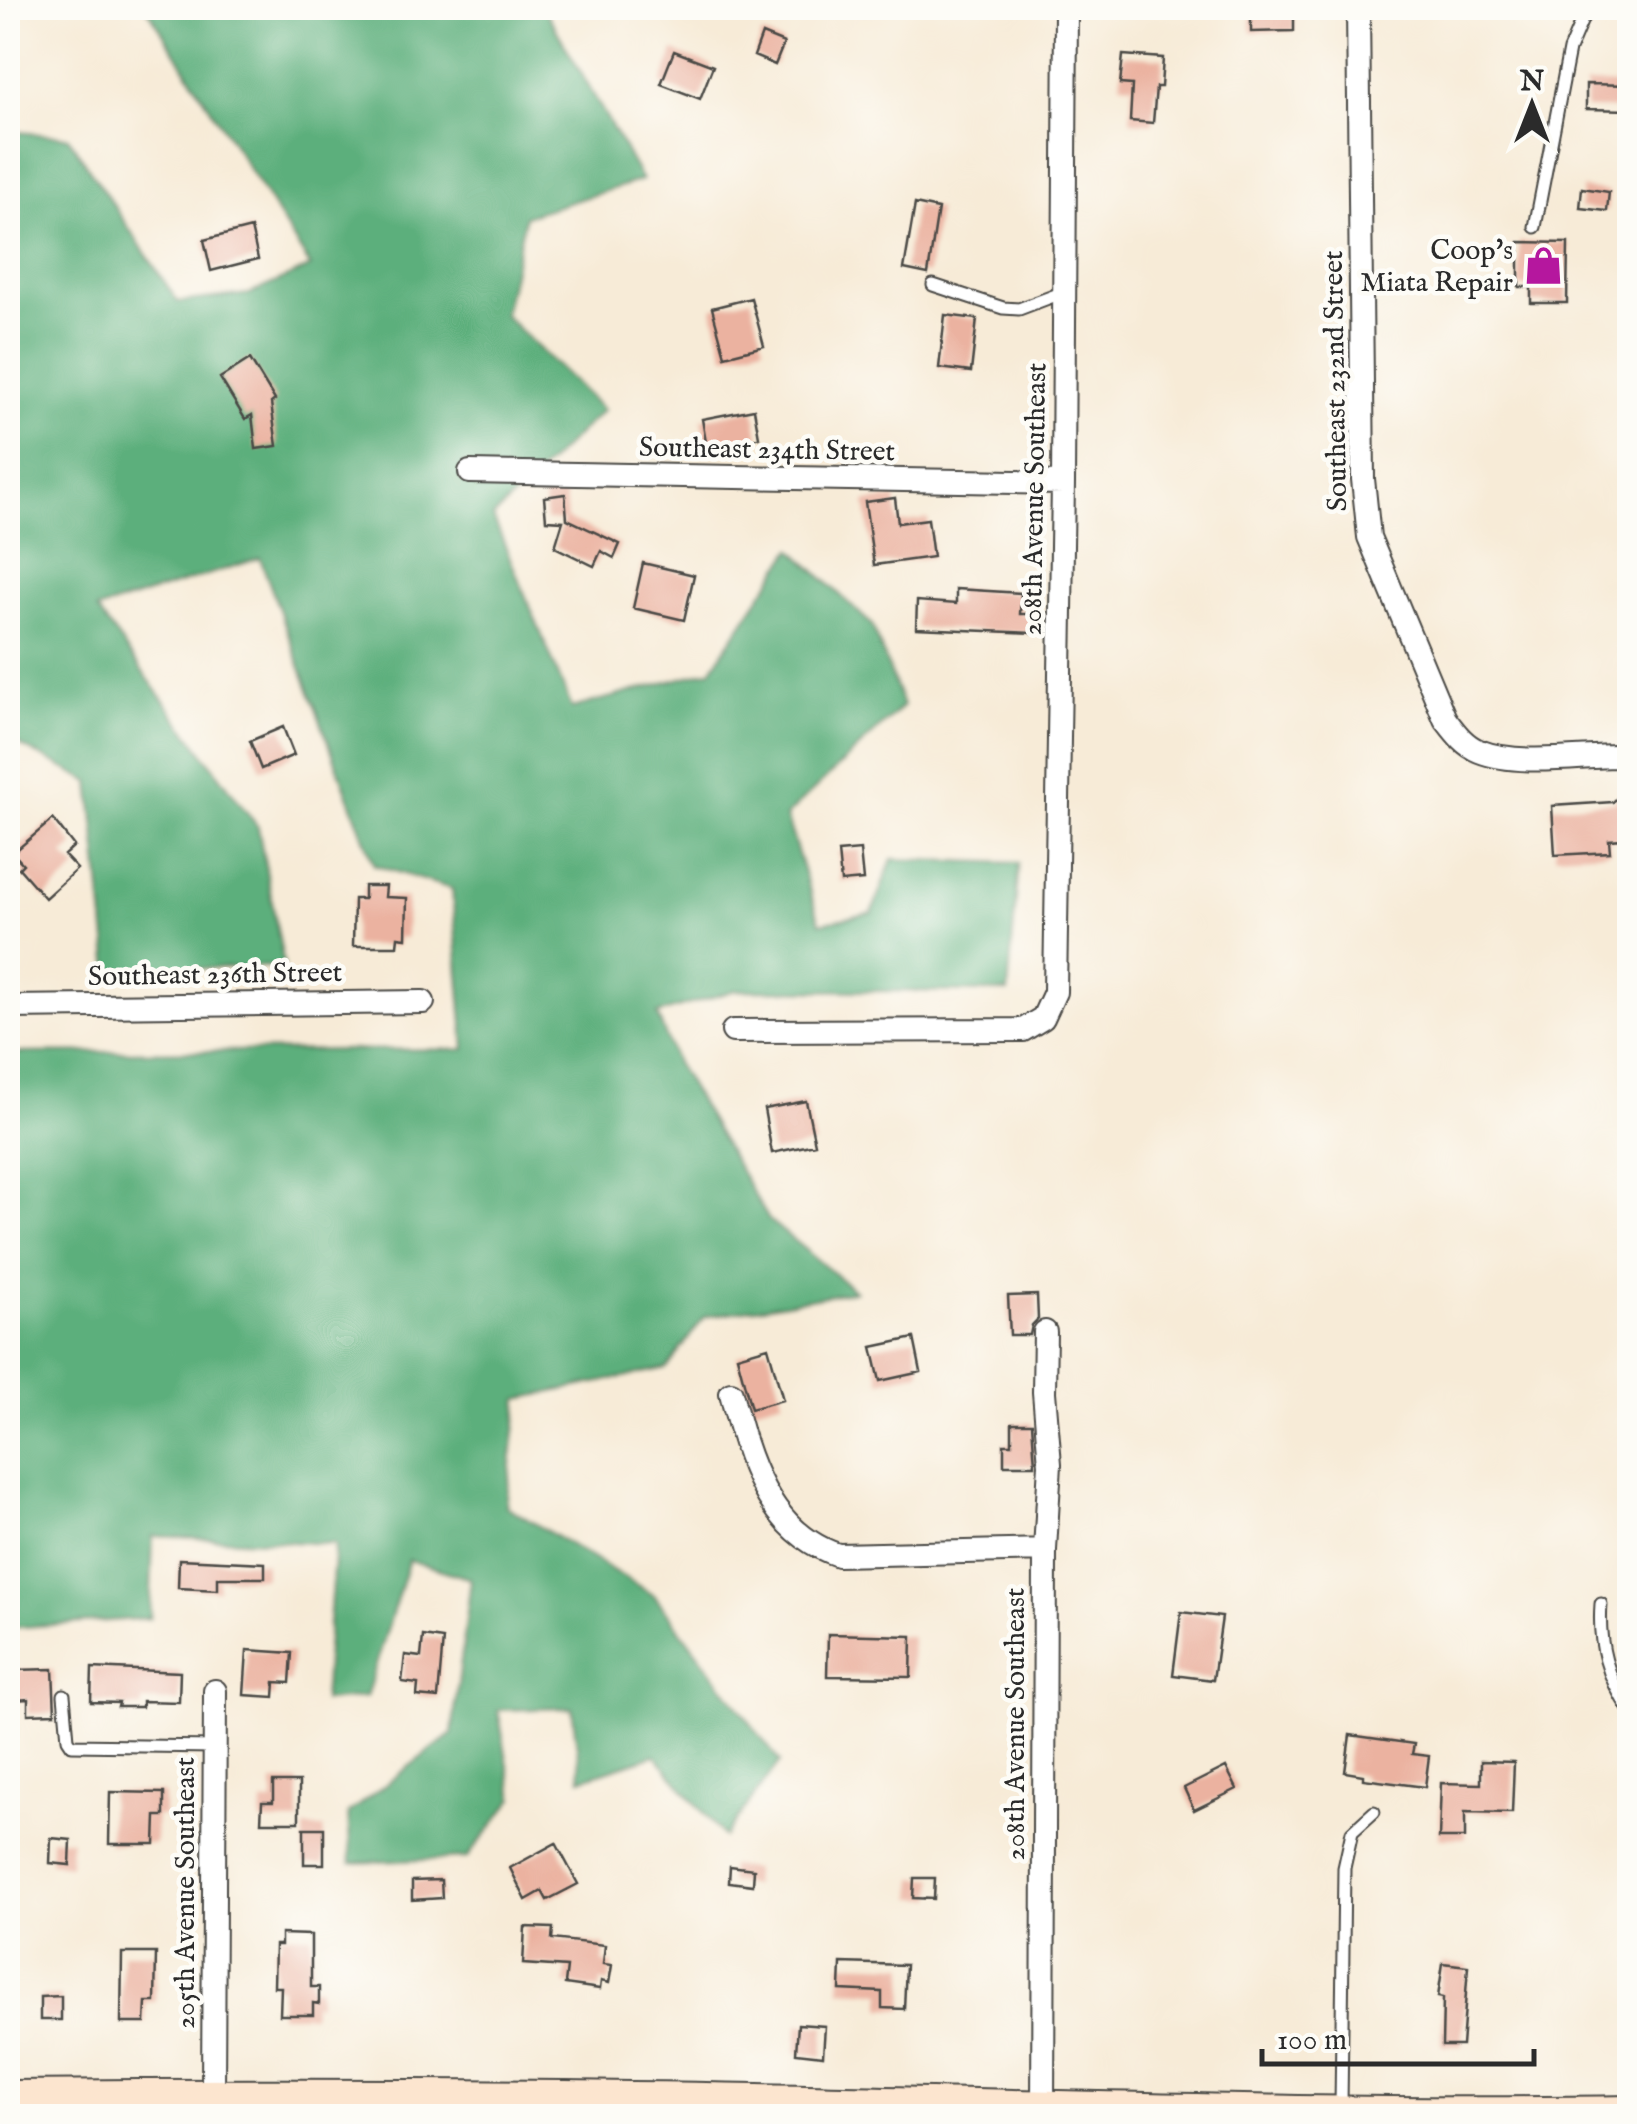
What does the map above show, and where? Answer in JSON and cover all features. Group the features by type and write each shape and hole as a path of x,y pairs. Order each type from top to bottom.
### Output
{"main road":[{"path":"8,2097 213,2095 504,2107 1043,2113 1630,2112"}],"street":[{"name":"208th Avenue Southeast","path":"733,1031 1022,1030 1043,1018 1055,992 1066,8"},
{"name":"Southeast 232nd Street","path":"1358,8 1363,478 1368,537 1445,719 1461,740 1498,756 1630,759"},
{"name":"Southeast 234th Street","path":"470,472 1063,483"},
{"name":"Southeast 236th Street","path":"8,1006 423,1002"},
{"name":"208th Avenue Southeast","path":"1043,2113 1045,1550 1050,1464 1044,1392 1045,1332"},
{"path":"732,1393 745,1449 760,1484 800,1536 818,1548 838,1554 1045,1550"},
{"name":"205th Avenue Southeast","path":"213,2095 215,1692"}],"lane":[{"path":"1534,227 1568,50 1587,8"},
{"path":"933,285 1003,308 1019,309 1064,292"},
{"path":"1601,1604 1599,1634 1605,1663 1630,1711"},
{"path":"64,1696 72,1745 215,1747"},
{"path":"1340,2111 1344,1868 1352,1832 1374,1812"}],"green space":[{"path":"147,8 544,8 642,180 525,216 504,315 603,410 493,517 572,708 711,670 792,549 872,625 903,706 786,816 820,923 872,913 892,859 1019,863 1008,992 736,990 657,1014 676,1063 769,1220 855,1291 704,1317 667,1368 519,1399 506,1506 655,1596 780,1762 724,1837 655,1755 581,1779 572,1708 498,1710 514,1798 467,1858 351,1863 348,1813 452,1734 471,1579 409,1560 366,1697 323,1701 335,1544 153,1536 150,1618 8,1628 8,1053 465,1049 452,889 374,865 260,558 97,610 258,827 284,966 109,971 90,782 16,743 8,729 8,131 68,137 178,302 249,294 311,267"}],"building":[{"path":"1251,8 1294,8 1294,31 1251,32"},
{"path":"762,34 784,43 775,65 754,56"},
{"path":"674,51 713,66 700,99 661,84"},
{"path":"1123,55 1163,58 1153,123 1130,121 1132,85 1120,84"},
{"path":"1586,84 1630,85 1630,110 1586,109"},
{"path":"1582,188 1609,192 1607,211 1580,208"},
{"path":"915,204 938,209 928,274 904,269"},
{"path":"251,228 258,259 211,271 204,240"},
{"name":"Coop's Miata Repair","path":"1519,242 1568,243 1567,303 1531,303 1531,287 1519,287"},
{"path":"751,298 764,346 725,356 712,308"},
{"path":"945,315 977,319 971,372 939,368"},
{"path":"250,359 275,400 271,403 277,446 256,449 252,415 245,419 220,378"},
{"path":"754,409 759,437 707,448 702,419"},
{"path":"565,494 567,519 620,544 614,558 601,551 594,566 555,547 563,521 546,520 544,497"},
{"path":"895,498 898,523 928,519 933,557 874,565 865,502"},
{"path":"643,563 694,575 684,620 633,608"},
{"path":"956,589 1021,593 1020,614 1034,614 1033,633 916,628 917,601 956,604"},
{"path":"283,727 294,755 261,769 250,741"},
{"path":"1630,784 1630,825 1622,832 1623,839 1609,840 1610,852 1555,855 1552,806 1613,802"},
{"path":"53,819 74,846 64,855 77,869 45,898 19,868 23,864 13,853"},
{"path":"860,850 863,880 841,882 838,852"},
{"path":"364,886 386,886 385,897 407,898 406,938 398,937 397,946 353,946 354,899 364,899"},
{"path":"806,1101 815,1144 772,1153 764,1109"},
{"path":"1037,1295 1038,1319 1030,1335 1010,1335 1008,1296"},
{"path":"914,1338 921,1372 880,1381 872,1347"},
{"path":"768,1347 783,1400 751,1409 737,1356"},
{"path":"1012,1423 1032,1423 1035,1465 1004,1465 1004,1444 1012,1444"},
{"path":"179,1559 265,1563 265,1578 218,1578 218,1590 178,1588"},
{"path":"1181,1612 1222,1617 1213,1680 1173,1675"},
{"path":"828,1634 912,1636 911,1677 827,1676"},
{"path":"423,1636 443,1639 438,1698 417,1696 418,1684 402,1682 405,1655 421,1657"},
{"path":"247,1650 292,1653 290,1683 275,1682 274,1697 244,1695"},
{"path":"92,1668 180,1672 179,1702 142,1701 142,1707 118,1707 119,1703 91,1702"},
{"path":"53,1669 55,1713 28,1714 28,1699 15,1700 14,1670"},
{"path":"1350,1735 1414,1744 1412,1754 1429,1756 1425,1787 1363,1779 1363,1775 1345,1772"},
{"path":"1481,1761 1514,1762 1512,1813 1465,1812 1465,1838 1439,1838 1441,1783 1481,1784"},
{"path":"1226,1767 1237,1789 1194,1810 1184,1788"},
{"path":"273,1782 299,1782 299,1822 261,1822 262,1802 273,1802"},
{"path":"110,1792 164,1793 164,1816 156,1816 155,1844 109,1844"},
{"path":"304,1828 324,1828 324,1864 304,1864"},
{"path":"51,1838 71,1840 70,1865 50,1863"},
{"path":"556,1843 578,1884 547,1900 542,1891 526,1900 510,1868"},
{"path":"730,1866 754,1869 753,1885 729,1882"},
{"path":"914,1878 935,1878 934,1899 913,1898"},
{"path":"441,1880 442,1898 412,1900 412,1881"},
{"path":"525,1927 553,1928 552,1939 605,1945 603,1964 612,1965 609,1983 601,1981 600,1989 565,1984 567,1967 523,1964"},
{"path":"281,1934 311,1935 311,1987 319,1987 319,2004 313,2003 313,2015 280,2015 281,1987 274,1987 275,1945 281,1945"},
{"path":"122,1953 156,1953 155,2002 146,2002 145,2023 121,2023"},
{"path":"841,1963 906,1965 904,2009 882,2008 882,1992 840,1990"},
{"path":"1443,1963 1468,1966 1462,2046 1442,2046 1443,1998 1438,1997"},
{"path":"61,1996 61,2020 40,2020 40,1997"},
{"path":"798,2024 825,2026 823,2056 796,2053"}],"place":[{"name":"Coop's Miata Repair","path":"1543,265"}]}
